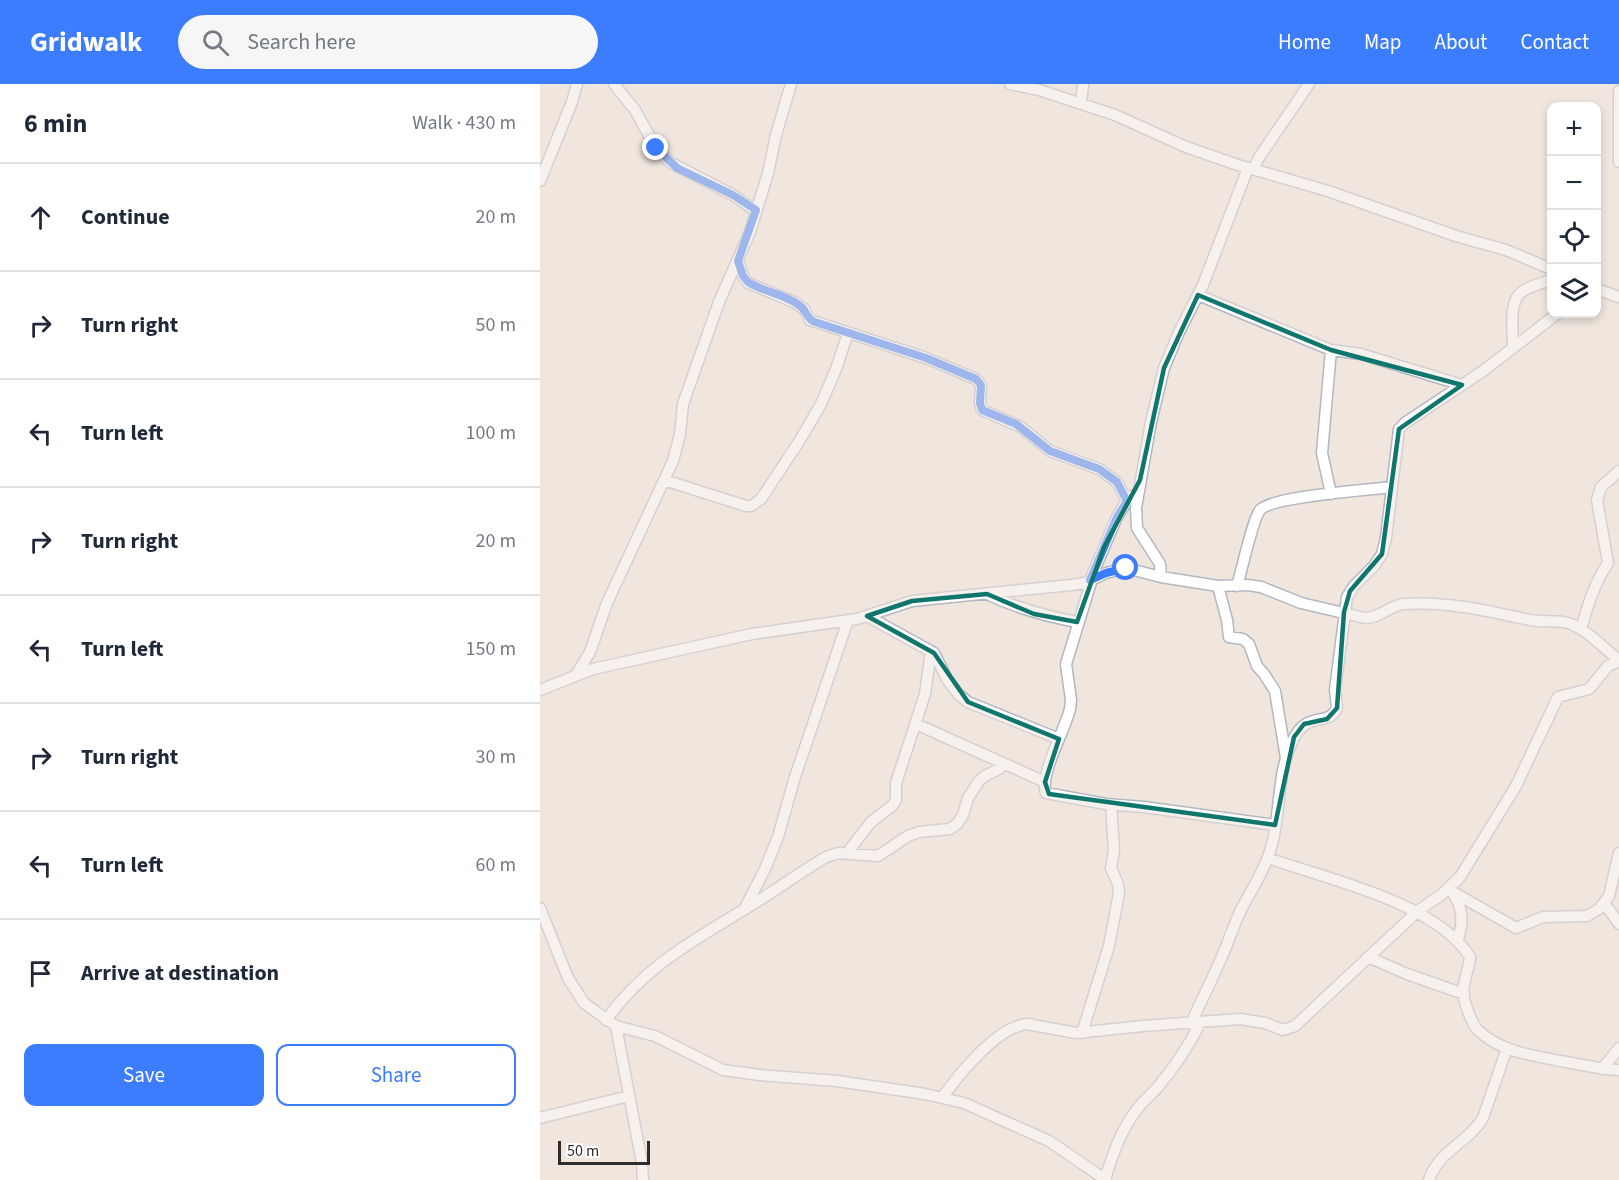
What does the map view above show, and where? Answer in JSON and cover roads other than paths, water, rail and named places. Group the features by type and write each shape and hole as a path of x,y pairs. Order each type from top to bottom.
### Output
{"street":[{"path":"540,181 577,84"},
{"path":"614,84 635,110 656,148 671,163 733,195 756,210"},
{"path":"576,675 590,652 607,603 674,460 683,404 719,302 738,261 756,210 791,84"},
{"path":"1010,84 1039,90 1114,115 1186,147 1456,236 1506,250 1547,267"},
{"path":"1081,104 1083,84"},
{"path":"1161,577 1160,564 1137,528 1136,508 1151,422 1164,368 1179,332 1198,296 1251,169 1309,84"},
{"path":"1619,91 1619,162"},
{"path":"738,261 743,276 748,282 801,306 810,320 926,358 976,379 981,385 982,410 1016,424 1050,451 1099,469 1117,482 1127,501"},
{"path":"1513,347 1517,298 1523,291 1547,282"},
{"path":"1601,292 1619,297"},
{"path":"1198,296 1331,350 1381,360 1462,385"},
{"path":"540,908 568,978 584,1003 611,1023 655,1036 723,1070 837,1081 964,1103 1049,1141 1090,1175 1105,1179 1119,1139 1128,1122 1138,1107 1156,1089 1195,1035 1196,1024 1239,915 1268,858 1286,759 1294,737 1304,724 1316,718 1332,717 1337,708 1335,690 1344,612 1350,591 1382,554 1386,538 1399,429 1404,423 1462,385 1552,318"},
{"path":"664,480 746,506 755,504 770,487 820,404 836,369 848,333"},
{"path":"1330,494 1322,453 1331,350"},
{"path":"1581,629 1587,604 1597,579 1608,563 1601,530 1598,493 1601,487 1619,471"},
{"path":"1140,480 1117,517 1091,580 1077,622 1066,664 1070,709 1045,782 1045,791 1049,794 1111,805 1144,807 1275,825"},
{"path":"1237,586 1257,516 1260,510 1269,504 1392,487"},
{"path":"540,690 593,669 752,634 867,616 914,600 1071,585 1126,568 1161,577 1218,586 1261,587 1301,603 1370,618 1401,604 1432,604 1473,608 1530,620 1564,622 1581,629 1619,661 1608,666 1589,688 1558,698 1503,809 1451,890 1416,912 1304,1019 1289,1029 1283,1030 1265,1023 1240,1019 1083,1033 1062,1032 1027,1024 1019,1025 992,1042 975,1058 942,1098"},
{"path":"1218,586 1229,637 1244,639 1250,644 1257,666 1277,695 1286,759"},
{"path":"987,594 1014,607 1044,616 1077,622"},
{"path":"867,616 934,653 958,694 968,702 1059,739"},
{"path":"744,910 778,837 794,780 848,620"},
{"path":"847,853 871,822 892,806 896,800 896,783 928,682 931,651"},
{"path":"916,724 1045,782"},
{"path":"643,1180 642,1163 629,1096 611,1023 620,1001 641,978 670,956 826,857 838,853 878,856 918,832 950,829 958,824 968,798 980,781 1004,764"},
{"path":"1083,1033 1109,946 1119,893 1111,868 1114,850 1111,805"},
{"path":"1451,890 1516,928 1543,917 1587,916 1605,904 1619,853"},
{"path":"1268,858 1375,893 1416,912 1457,941 1470,957 1464,994 1477,1030 1507,1048 1528,1055 1619,1070"},
{"path":"1451,890 1460,906 1461,927 1457,941"},
{"path":"1605,904 1619,924"},
{"path":"1368,957 1407,974 1464,994"},
{"path":"1429,1180 1431,1173 1450,1149 1477,1128 1483,1118 1507,1048"},
{"path":"1602,1069 1619,1048"},
{"path":"540,1118 629,1096"}]}
